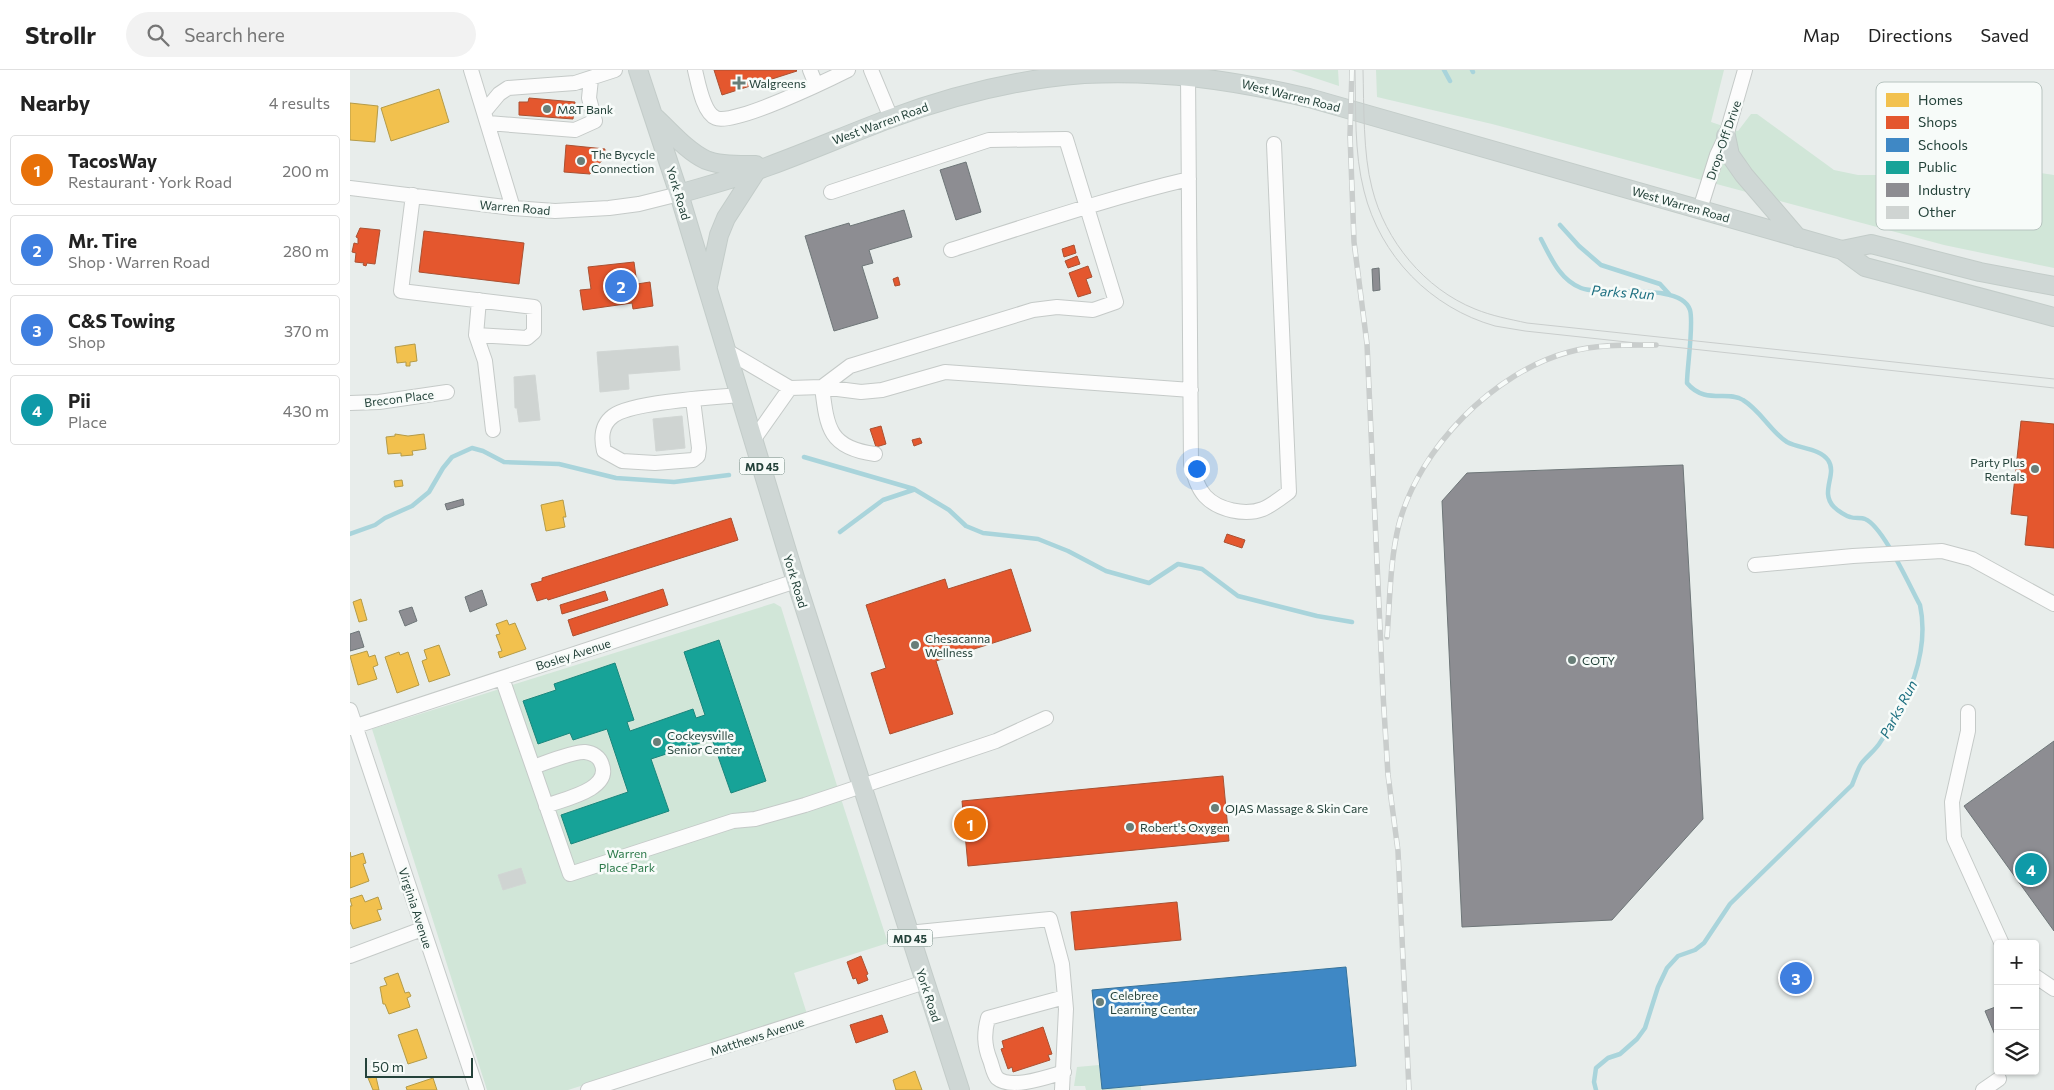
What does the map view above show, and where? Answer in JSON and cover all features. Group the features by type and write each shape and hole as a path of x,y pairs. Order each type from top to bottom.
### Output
{"main road":[{"name":"York Road","path":"638,70 679,194 796,581 960,1090"},
{"name":"West Warren Road","path":"679,194 763,168 891,118 968,95 1042,79 1111,73 1188,75 1248,84 1308,98 1842,250 1864,267 2054,317"},
{"path":"654,116 686,146 706,160 763,168"},
{"path":"1726,136 1730,155 1744,175 1798,238"},
{"path":"708,288 719,234 726,218 763,168"},
{"name":"West Warren Road","path":"1842,250 1871,244 1980,272 2054,286"}],"street":[{"path":"471,70 513,208"},
{"path":"486,118 499,94 508,88 575,83 615,70"},
{"path":"695,70 708,112 714,118 721,119 732,118 778,101 848,70"},
{"path":"810,70 816,85"},
{"path":"871,70 891,118"},
{"name":"Drop-Off Drive","path":"1700,210 1717,155 1726,136 1745,70"},
{"path":"1188,75 1191,464 1195,480 1205,496 1221,506 1238,512 1251,512 1263,509 1289,492 1274,144"},
{"path":"486,118 575,130 595,121 589,98 591,79"},
{"path":"822,387 850,366 1033,310 1057,308 1093,310 1116,302 1066,139 989,140 831,192"},
{"path":"951,250 1131,192 1189,180"},
{"name":"Warren Road","path":"350,188 513,208 554,210 609,208 639,204 679,194"},
{"path":"413,195 401,290 534,307 534,332 527,338 518,339 476,335"},
{"path":"479,300 476,335 485,361 493,430"},
{"path":"727,351 790,388 822,387 862,392 875,391 945,372 1190,390"},
{"path":"822,387 826,420 832,433 849,447 875,454"},
{"path":"754,439 790,388"},
{"name":"Brecon Place","path":"350,403 379,402 447,392"},
{"path":"692,400 699,448 698,456 693,460 663,463 622,461 604,451 601,438 604,428 613,416 636,408 692,400 741,395"},
{"path":"1755,565 1853,556 1942,551 1972,559 2054,604"},
{"name":"Bosley Avenue","path":"353,727 796,581"},
{"path":"502,678 570,874 733,821 755,819 861,786 996,741 1046,718"},
{"name":"Virginia Avenue","path":"350,710 353,727 477,1090"},
{"path":"1968,712 1968,731 1952,802 1954,838 2000,940"},
{"path":"533,767 583,752 592,753 599,758 603,766 604,774 601,782 594,788 546,806"},
{"path":"908,933 1050,919 1062,964 1065,998 1066,1027 1062,1090"},
{"path":"350,956 422,929"},
{"path":"2039,979 2054,989"},
{"name":"Matthews Avenue","path":"588,1090 925,982"},
{"path":"1064,1072 1021,1084 1002,1082 996,1076 987,1052 985,1029 988,1018 1065,998"},
{"path":"1983,1090 1999,1079"}],"green space":[{"path":"1291,70 1338,70 1339,86"},
{"path":"1376,70 1724,70 1711,122 1738,131 1751,114 1757,114 1834,170 1858,175 1876,175 1876,227 1492,124 1377,97"},
{"path":"2042,173 2054,175 2054,268 1944,245 1888,230 2042,230"},
{"name":"Warren Place Park","path":"774,603 781,607 888,943 794,973 807,1014 568,1090 487,1090 372,729"},
{"path":"1099,1065 1102,1089 1141,1086 1141,1090 1086,1090 1085,1086 1074,1086 1077,1067"}],"building: Homes":[{"path":"439,89 449,122 391,141 381,108"},
{"path":"350,103 378,106 375,142 350,140"},
{"path":"415,344 417,361 410,362 410,366 406,366 406,362 397,363 395,347"},
{"path":"395,434 408,436 424,434 426,449 412,451 413,455 401,456 401,453 388,454 386,437 395,436"},
{"path":"402,480 403,486 395,487 394,481"},
{"path":"563,500 566,517 563,517 565,527 546,531 541,505"},
{"path":"361,599 367,620 359,622 353,602"},
{"path":"507,620 509,625 515,623 526,649 500,658 498,652 502,651 496,635 500,634 496,624"},
{"path":"439,645 450,675 429,682 422,661 427,659 424,650"},
{"path":"367,651 369,657 375,655 378,665 373,667 377,679 358,685 350,656"},
{"path":"399,652 400,655 408,652 419,685 397,693 385,657"},
{"path":"350,852 351,857 363,853 366,863 363,864 369,881 350,888"},
{"path":"362,895 365,902 378,897 382,909 377,910 381,920 353,929 350,922 350,906 352,906 350,899"},
{"path":"398,973 405,993 409,992 411,996 407,998 410,1007 389,1014 385,1004 383,1004 380,987 387,985 384,978"},
{"path":"417,1029 427,1058 408,1064 398,1035"},
{"path":"915,1071 922,1090 896,1090 893,1080"},
{"path":"376,1077 379,1090 373,1090 368,1078"},
{"path":"433,1078 437,1090 407,1090 406,1087"}],"building: Shops":[{"name":"Walgreens","path":"714,70 796,70 797,71 722,95"},
{"name":"M&T Bank","path":"529,98 575,102 573,119 519,115 519,102 528,102"},
{"path":"566,145 605,149 604,158 590,174 564,172"},
{"path":"360,228 380,230 375,264 367,263 366,266 363,265 364,263 355,262 356,253 352,252 354,243 358,244 358,238 356,237"},
{"path":"424,231 524,243 519,284 419,272"},
{"path":"1074,245 1076,253 1064,257 1062,249"},
{"path":"1077,256 1080,264 1068,268 1065,261"},
{"path":"634,262 637,284 650,282 653,306 633,309 632,303 583,310 580,290 591,289 588,267"},
{"path":"1088,266 1092,277 1086,279 1091,293 1078,297 1069,273"},
{"path":"898,277 900,285 895,286 893,279"},
{"name":"Party Plus Rentals","path":"2021,421 2054,424 2054,548 2025,545 2028,516 2011,514"},
{"path":"881,426 886,444 876,447 870,429"},
{"path":"920,438 922,443 914,446 912,440"},
{"path":"731,518 738,540 548,600 547,598 537,601 531,584 542,581 542,578"},
{"path":"1227,534 1245,540 1242,548 1224,542"},
{"path":"1011,569 1031,631 936,661 953,714 890,734 871,673 886,668 866,605 945,579 948,589"},
{"path":"663,589 668,605 573,636 568,620"},
{"path":"605,591 608,600 562,614 560,605"},
{"path":"1223,776 1229,841 968,866 962,801"},
{"path":"1177,902 1181,940 1075,950 1071,912"},
{"path":"861,956 868,974 866,975 868,980 858,984 856,978 853,979 847,962"},
{"path":"882,1015 888,1032 856,1043 850,1025"},
{"path":"1043,1027 1052,1054 1048,1055 1050,1060 1013,1072 1012,1067 1008,1069 1001,1049 1004,1048 1002,1041"}],"building: Schools":[{"path":"1346,967 1356,1066 1102,1089 1092,990"}],"building: Public":[{"name":"Cockeysville Senior Center","path":"719,640 766,781 731,793 712,739 651,759 669,811 571,844 561,815 628,792 607,729 573,740 570,733 538,744 523,701 556,690 554,684 615,663 634,720 627,722 630,731 693,709 696,718 705,715 684,652"}],"building: Industry":[{"path":"966,162 981,212 956,220 940,170"},
{"path":"904,210 912,237 869,250 873,263 862,266 878,318 834,331 805,236 849,223 850,226"},
{"path":"1379,268 1380,290 1373,291 1372,269"},
{"name":"COTY","path":"1683,465 1703,819 1612,920 1462,927 1442,501 1467,473"},
{"path":"463,499 464,505 447,510 445,504"},
{"path":"482,590 487,605 470,612 465,597"},
{"path":"412,607 417,621 405,626 399,611"},
{"path":"359,631 364,647 350,651 350,634"},
{"path":"2054,741 2054,931 1964,806"},
{"path":"1994,1008 1994,1032 1985,1011"}],"building: Other":[{"path":"678,346 680,370 628,374 629,389 600,392 597,352"},
{"path":"535,375 540,420 519,422 517,408 515,408 514,377"},
{"path":"682,416 685,448 656,451 653,419"},
{"path":"521,868 526,883 503,890 498,875"}],"waterway":[{"name":"Parks Run","path":"1444,70 1450,81"},
{"name":"Parks Run","path":"1560,225 1579,246 1601,265 1660,284 1670,295"},
{"name":"Parks Run","path":"1541,239 1562,274 1567,280 1581,288 1657,293 1684,301 1690,310 1691,316 1687,383 1701,394 1730,396 1743,400 1787,442 1820,453 1828,460 1831,465 1828,489 1830,501 1836,509 1846,516 1865,519 1880,533 1896,558 1920,605 1922,623 1919,658 1908,694 1900,711 1879,744 1861,764 1852,785 1730,904 1704,943 1695,950 1678,956 1667,968 1658,987 1645,1028 1637,1039 1620,1054 1608,1058 1596,1068 1594,1082 1596,1090"},
{"path":"350,534 375,525 385,518 412,506 429,492 452,457 472,448 483,451 504,462 559,464 616,478 674,482 729,475"},
{"path":"804,457 914,489 949,510 966,526 983,533 1038,539 1068,551 1106,571 1149,583 1178,564 1202,569 1238,596 1317,616 1352,622"},
{"path":"840,532 883,500 913,490"}],"tram line":[{"path":"1355,70 1356,131 1361,176 1372,215 1382,237 1396,258 1430,293 1472,318 1495,326 1525,331 2054,388"},
{"path":"1363,70 1367,160 1378,208 1397,244 1424,276 1440,289 1475,309 1527,323 2054,379"}],"railway":[{"path":"1352,70 1350,135 1354,242 1367,344 1383,694 1388,775 1398,851 1409,1090"},
{"path":"1387,637 1392,566 1399,524 1409,496 1423,468 1442,441 1463,417 1488,395 1514,377 1541,362 1569,352 1591,348 1656,345"}],"place":[{"name":"Walgreens","path":"739,83"},
{"name":"M&T Bank","path":"547,109"},
{"name":"The Bycycle Connection","path":"581,161"},
{"name":"Mr. Tire","path":"621,286"},
{"name":"Party Plus Rentals","path":"2035,469"},
{"name":"Chesacanna Wellness","path":"915,645"},
{"name":"COTY","path":"1572,660"},
{"name":"Cockeysville Senior Center","path":"657,742"},
{"name":"OJAS Massage & Skin Care","path":"1215,808"},
{"name":"TacosWay","path":"970,824"},
{"name":"Robert's Oxygen","path":"1130,827"},
{"name":"Pii","path":"2031,869"},
{"name":"C&S Towing","path":"1796,978"},
{"name":"Celebree Learning Center","path":"1100,1002"}]}
